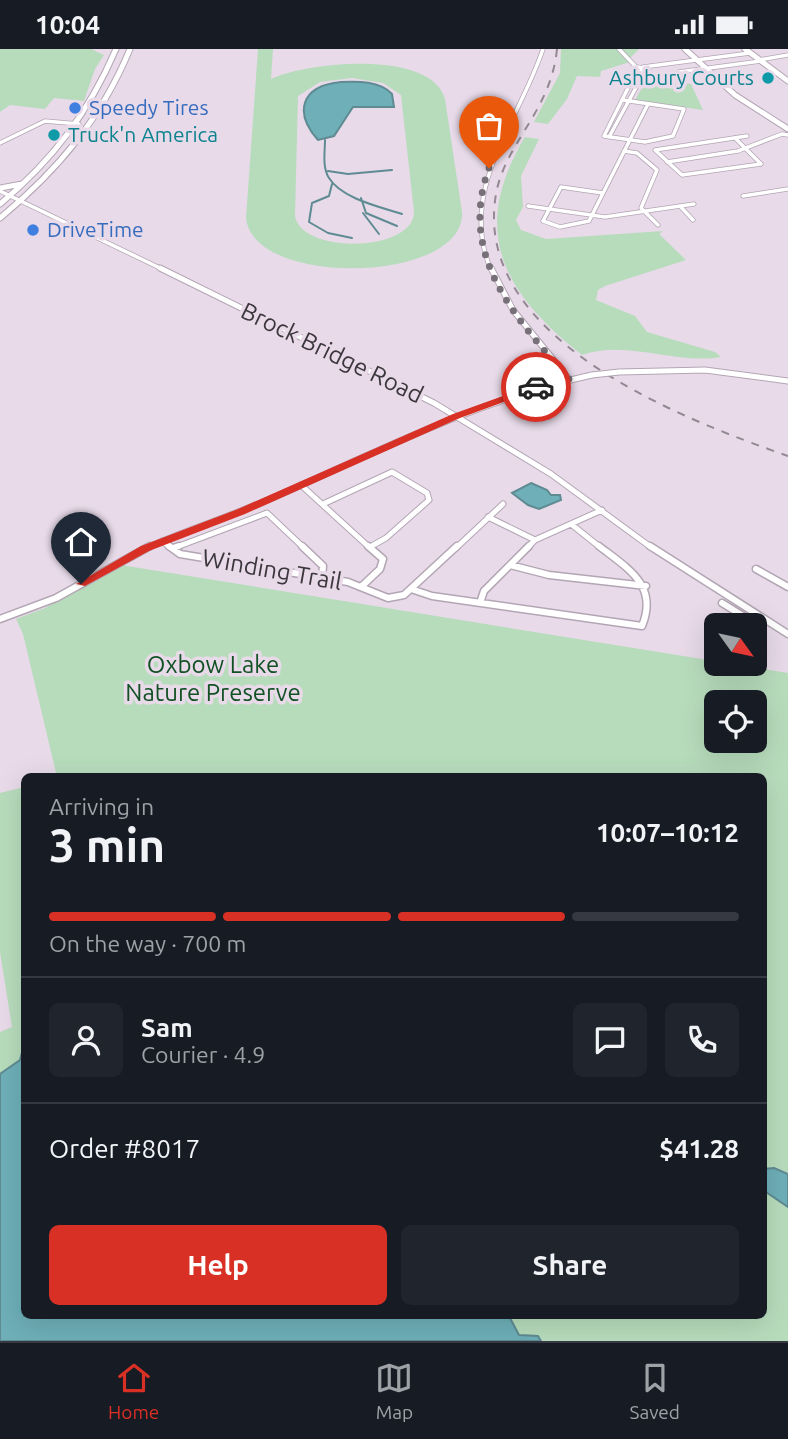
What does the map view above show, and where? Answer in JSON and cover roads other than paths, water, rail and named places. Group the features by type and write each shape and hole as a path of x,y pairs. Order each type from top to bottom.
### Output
{"main road":[{"path":"0,204 27,181 79,124 101,87 116,49"},
{"path":"0,218 60,164 92,126 110,99 130,49"},
{"path":"685,49 743,101 785,128"},
{"path":"748,51 788,81"},
{"path":"0,189 12,188 27,181"}],"street":[{"path":"543,49 529,86 488,170 479,223 484,246 502,296 519,321 569,379"},
{"path":"619,49 636,70 646,72"},
{"path":"625,100 685,111 671,138 648,142 606,136 625,100 636,70 748,51"},
{"path":"679,72 788,55"},
{"path":"625,100 646,72 658,66"},
{"path":"643,67 646,72"},
{"path":"603,193 561,187 544,221 555,226 576,227 589,221 630,140 648,103"},
{"path":"0,143 45,121 79,124"},
{"path":"782,134 785,128"},
{"path":"667,162 746,149 782,134 788,135"},
{"path":"734,138 761,164 682,175 656,149 747,136"},
{"path":"624,151 637,153 657,170 641,208 658,225"},
{"name":"Brock Bridge Road","path":"0,189 385,376 457,416 603,510 679,567 788,633"},
{"path":"743,196 788,189"},
{"path":"528,206 609,217 694,204"},
{"path":"680,206 693,220"},
{"path":"0,619 46,604 162,541 521,391 569,379 619,372 705,370 788,381"},
{"path":"323,504 392,472 427,493 429,500 386,538 370,547"},
{"path":"301,485 384,563 361,587"},
{"path":"411,589 503,504"},
{"path":"480,603 484,591 535,541 603,510"},
{"path":"173,548 267,513 323,566 322,577"},
{"path":"488,517 522,531 535,541"},
{"path":"411,589 637,628 644,623 649,597 646,586 571,524"},
{"name":"Winding Trail","path":"170,538 174,542 173,548"},
{"name":"Winding Trail","path":"162,541 180,554 322,577 361,587 388,598 399,597 411,589"},
{"path":"510,565 549,575 646,586"},
{"path":"756,569 788,587"},
{"path":"722,603 735,613"}],"water":[{"path":"341,82 375,84 392,94 394,107 353,107 334,136 318,140 306,120 305,102 317,89"},
{"path":"531,483 547,490 551,495 560,495 561,500 539,509 528,505 512,493"},
{"path":"21,1056 21,1319 511,1319 519,1335 538,1336 541,1341 0,1341 0,1074 20,1060"},
{"path":"774,1168 788,1174 788,1207 767,1193 767,1169"}],"waterway":[{"path":"325,140 325,169 329,178 343,191 362,201"},
{"path":"328,171 348,174 392,170"},
{"path":"332,184 329,196 312,203 309,222 328,233 352,238"},
{"path":"362,201 402,214"},
{"path":"362,201 366,213 397,226"},
{"path":"363,213 379,234"}],"railway":[{"path":"557,49 546,91 508,159 496,194 497,245 516,290 549,330 593,365 642,395 694,420 788,456"}],"place":[{"name":"Ashbury Courts","path":"768,78"},
{"name":"Speedy Tires","path":"75,108"},
{"name":"Truck'n America","path":"54,135"},
{"name":"DriveTime","path":"33,230"}],"park label":[{"name":"Oxbow Lake Nature Preserve","path":"213,679"}]}
